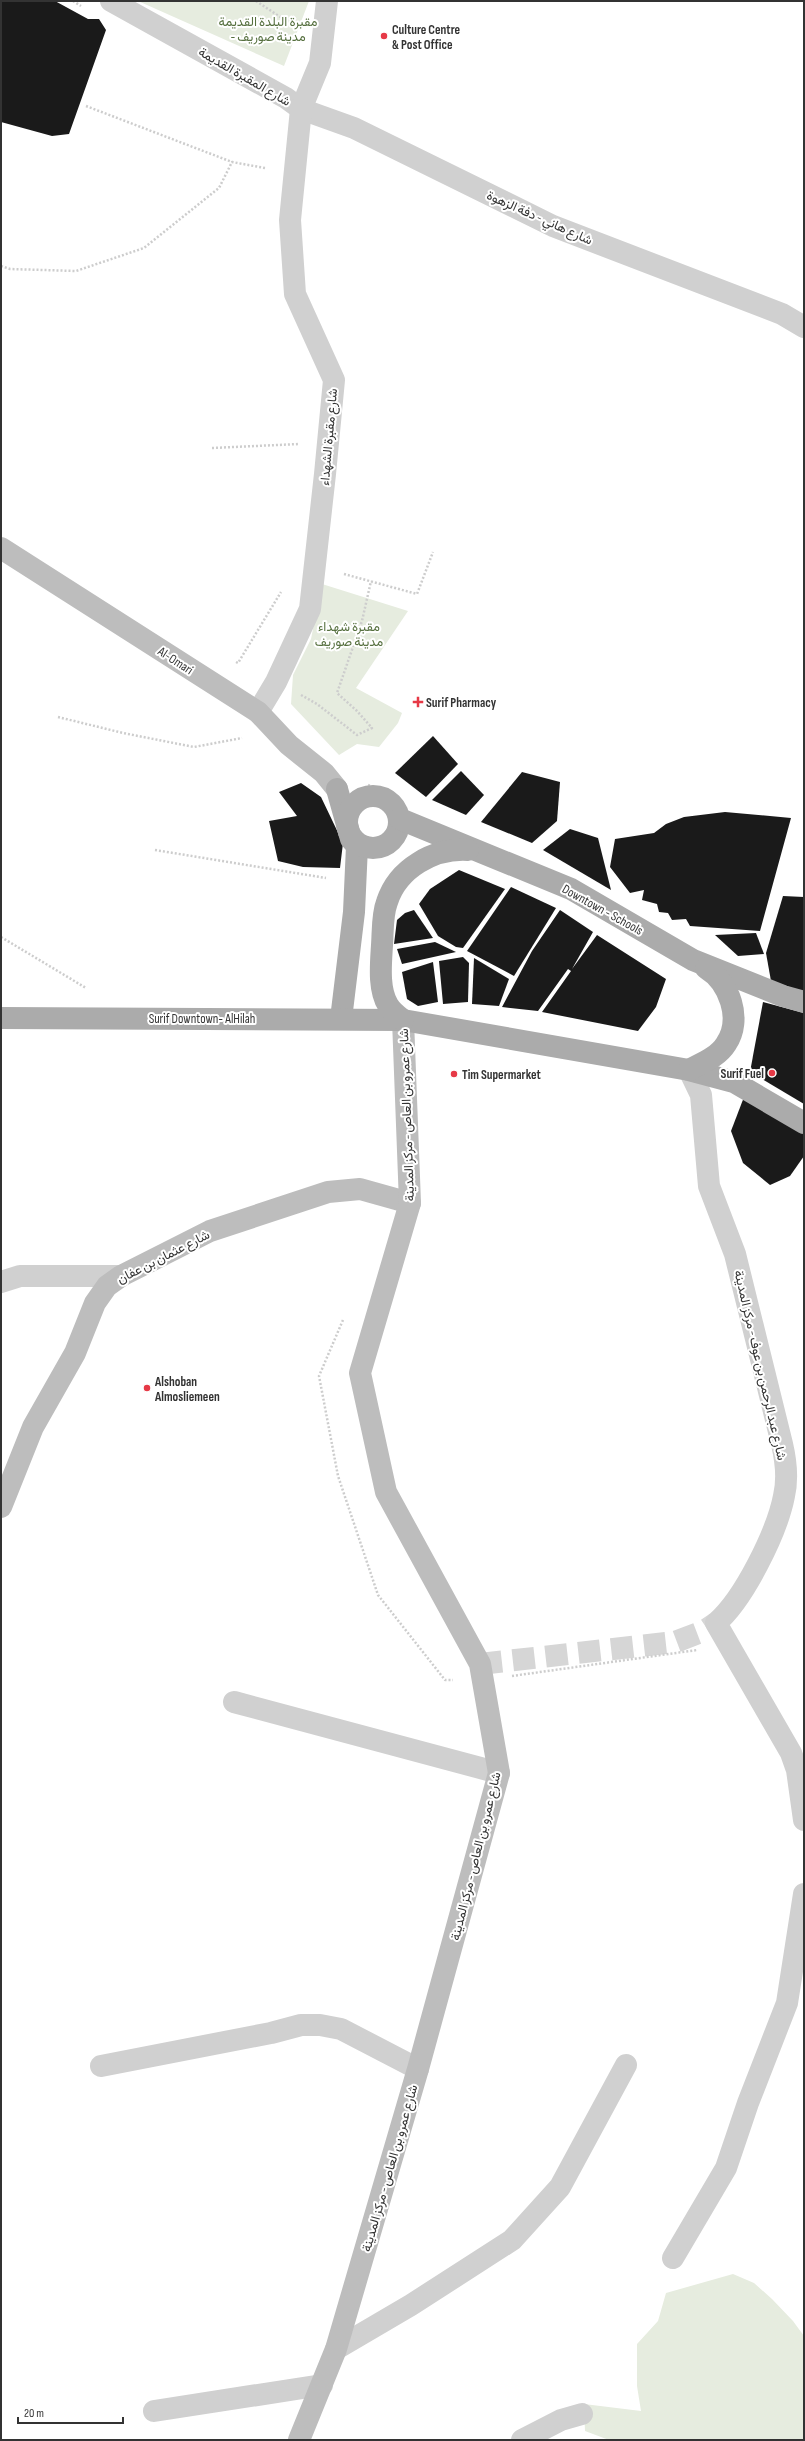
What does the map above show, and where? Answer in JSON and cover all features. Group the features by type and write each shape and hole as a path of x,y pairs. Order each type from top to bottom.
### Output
{"main road":[{"name":"Al-Omari","path":"1,548 258,712 289,745 324,773 337,789"},
{"path":"341,1019 354,912 357,846 348,830 337,789 362,792 384,798 397,810 400,819 399,827 392,840 379,848 371,848 356,843 348,830 349,814 362,792"},
{"name":"Downtown - Schools","path":"400,819 571,889 693,960 783,996 804,1002"},
{"path":"403,1020 389,1007 382,984 381,954 388,899 397,884 417,864 429,856 449,850 475,850"},
{"path":"689,1070 720,1052 727,1043 733,1025 730,1000 724,986 715,974 693,960"},
{"name":"Surif Downtown- AlHilah","path":"1,1018 403,1020 689,1070"},
{"name":"شارع عمرو بن العاص - مركز المدينة","path":"299,2440 336,2349 418,2069 499,1773 480,1664 386,1492 360,1373 410,1203 403,1020"},
{"path":"689,1070 734,1082 804,1123"},
{"name":"شارع عثمان بن عفان","path":"1,1508 33,1427 75,1353 95,1303 107,1286 121,1276 210,1231 328,1192 360,1189 410,1203"}],"street":[{"name":"شارع المقبرة القديمة","path":"111,1 286,98 301,109 320,63 326,1"},
{"name":"شارع هاني - دفة الزهوة","path":"301,109 354,128 553,226 782,314 804,327"},
{"name":"شارع مقبرة الشهداء","path":"258,712 276,682 310,610 334,380 295,294 290,220 301,109"},
{"name":"شارع عبد الرحمن بن عوف - مركز المدينة","path":"689,1070 701,1095 709,1186 735,1254 782,1444 786,1474 784,1495 779,1515 746,1587 728,1613 716,1623 791,1753 797,1770 804,1820"},
{"path":"1,1282 20,1276 121,1276"},
{"path":"234,1702 499,1773"},
{"path":"673,2258 726,2168 748,2102 787,2003 804,1894"},
{"path":"101,2066 271,2033 301,2025 320,2025 341,2029 418,2069"},
{"path":"336,2349 411,2305 512,2240 560,2187 626,2065"},
{"path":"154,2411 322,2385"},
{"path":"522,2440 560,2420 582,2414"}],"path":[{"path":"73,1 84,7"},
{"path":"256,1 300,30"},
{"path":"86,106 232,162 264,169 268,164"},
{"path":"1,266 10,269 76,271 144,248 219,188 232,162"},
{"path":"212,448 305,444"},
{"path":"315,566 417,594 433,552"},
{"path":"232,660 317,704 357,734 372,728 357,711 337,693 362,620 371,581"},
{"path":"238,663 283,588"},
{"path":"58,717 123,733 194,747 243,738"},
{"path":"362,792 392,795"},
{"path":"155,850 331,879"},
{"path":"1,937 88,989"},
{"path":"77,990 93,990"},
{"path":"344,1315 319,1376 338,1476 378,1595 445,1680 483,1680 710,1648 725,1638"}],"green space":[{"name":"مقبرة البلدة القديمة - مدينة صوريف","path":"138,1 309,1 284,66"},
{"name":"مقبرة شهداء مدينة صوريف","path":"322,584 408,611 356,688 402,713 398,723 379,747 357,744 339,755 291,704 293,675 311,639"},
{"path":"733,2274 754,2283 793,2321 804,2336 804,2440 609,2440 585,2431 584,2404 641,2411 637,2386 637,2344 658,2321 666,2293"}],"building":[{"path":"1,1 55,1 88,19 99,19 106,30 69,134 52,136 1,122"},
{"path":"433,736 458,764 426,797 395,773"},
{"path":"461,771 484,795 466,815 432,800"},
{"path":"522,772 560,782 557,821 532,843 481,822"},
{"path":"301,783 321,797 343,843 340,868 303,867 278,861 269,821 297,816 279,792"},
{"path":"725,812 791,818 760,931 690,926 686,919 672,920 668,913 659,912 657,904 642,900 644,890 630,893 610,867 615,839 654,833 666,824 684,817"},
{"path":"570,829 598,838 611,890 543,850"},
{"path":"459,870 505,889 463,948 456,947 438,936 419,904 430,889"},
{"path":"511,887 556,908 514,976 467,951"},
{"path":"783,896 804,897 804,992 771,981 766,953"},
{"path":"414,910 433,938 394,944 397,920 405,913"},
{"path":"560,910 593,932 572,969 597,935 666,979 656,1007 638,1031 542,1012 571,971 568,969 538,1011 502,1007 532,951"},
{"path":"756,933 764,954 738,956 715,935"},
{"path":"435,942 456,952 402,964 397,949"},
{"path":"463,957 469,963 468,1002 443,1004 439,961"},
{"path":"474,958 509,979 499,1006 472,1004"},
{"path":"433,962 438,1002 418,1006 407,999 402,972"},
{"path":"763,1002 804,1013 804,1104 750,1072"},
{"path":"744,1097 804,1129 804,1156 790,1176 770,1185 743,1163 731,1131"}],"tunnel":[{"path":"480,1664 675,1642 704,1631 716,1623"}],"place":[{"name":"Culture Centre & Post Office","path":"384,36"},
{"name":"Surif Pharmacy","path":"418,702"},
{"name":"Surif Fuel","path":"772,1073"},
{"name":"Tim Supermarket","path":"454,1074"},
{"name":"Alshoban Almosliemeen","path":"147,1388"}]}
